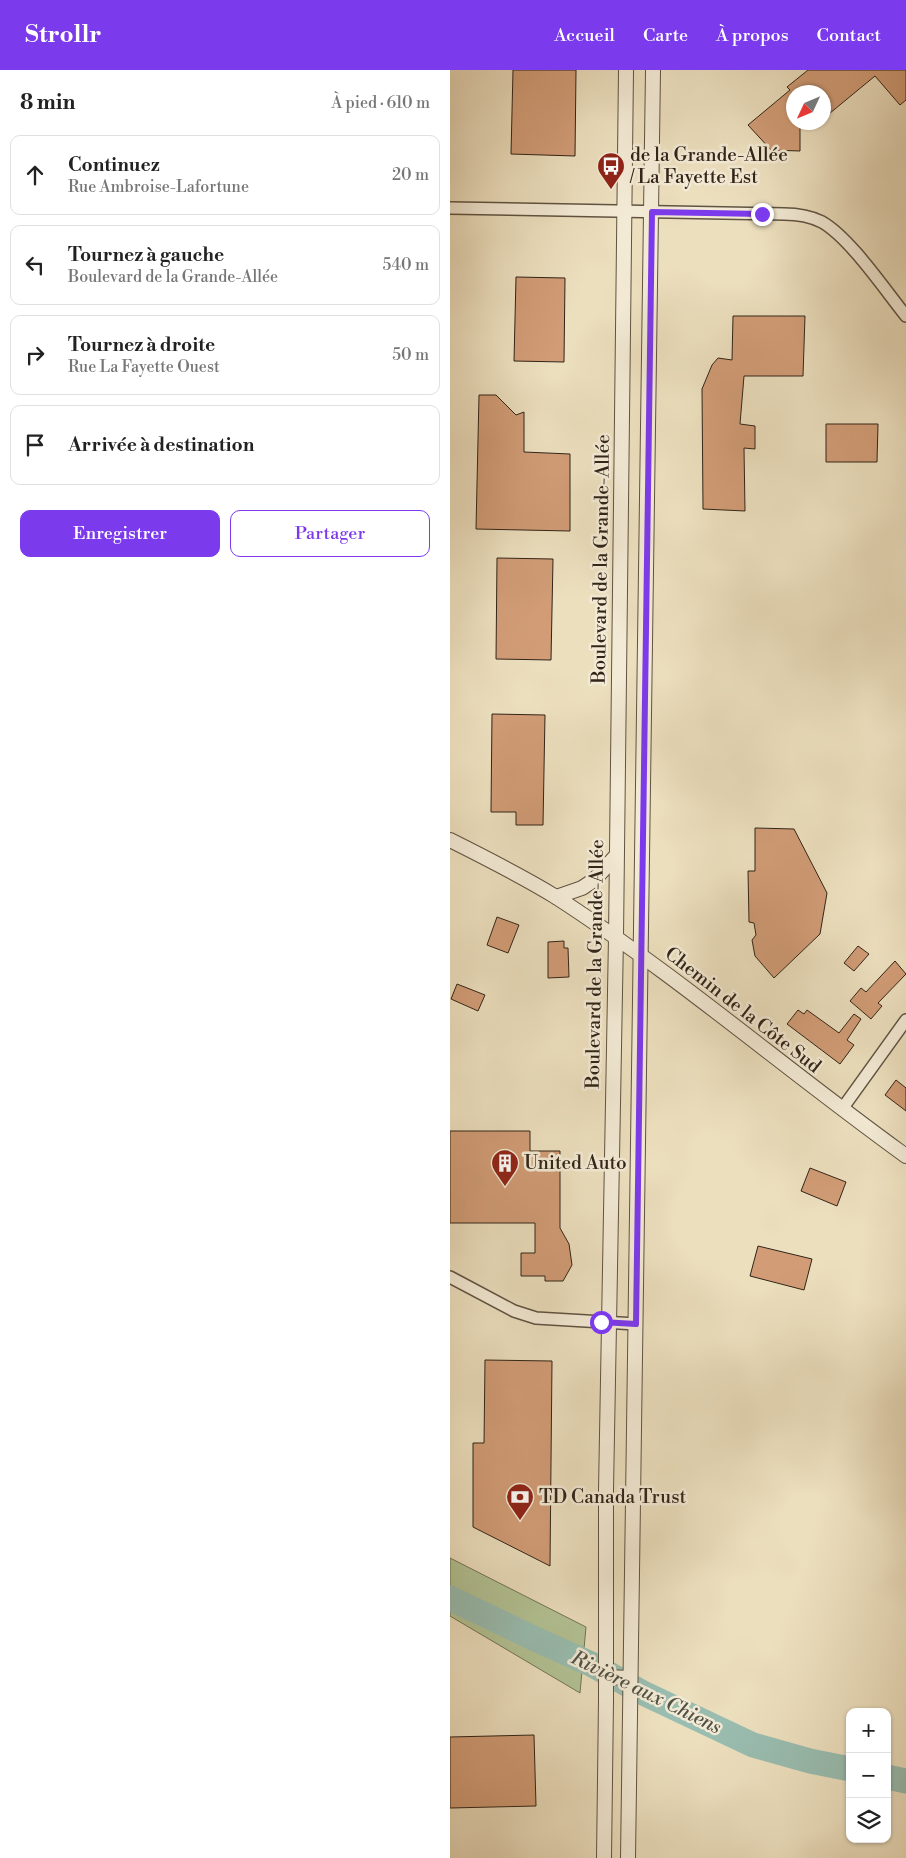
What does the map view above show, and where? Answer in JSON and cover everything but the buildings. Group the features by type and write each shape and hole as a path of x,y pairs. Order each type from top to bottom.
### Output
{"street":[{"name":"Boulevard de la Grande-Allée","path":"604,1858 608,1322 616,937 626,70"},
{"path":"628,1858 653,70"},
{"path":"450,208 795,214 814,219 829,227 846,242 906,316"},
{"name":"Chemin de la Côte Sud","path":"450,840 517,874 556,897 616,937 906,1156"},
{"path":"556,897 582,888 594,880 616,856"},
{"path":"842,1109 906,1020"},
{"path":"450,1277 522,1315 554,1320 636,1324"},
{"path":"606,1681 630,1676"}],"green space":[{"path":"450,1558 586,1627 580,1693 450,1616"}],"waterway":[{"name":"Rivière aux Chiens","path":"450,1598 591,1664 641,1692 753,1745 810,1761 846,1768"},
{"name":"Rivière aux Chiens","path":"891,1778 906,1781"}],"place":[{"name":"de la Grande-Allée / La Fayette Est","path":"611,190"},
{"name":"United Auto","path":"505,1187"},
{"name":"TD Canada Trust","path":"520,1521"}],"route":[{"path":"601,1322 636,1324 652,212 762,214"}]}
